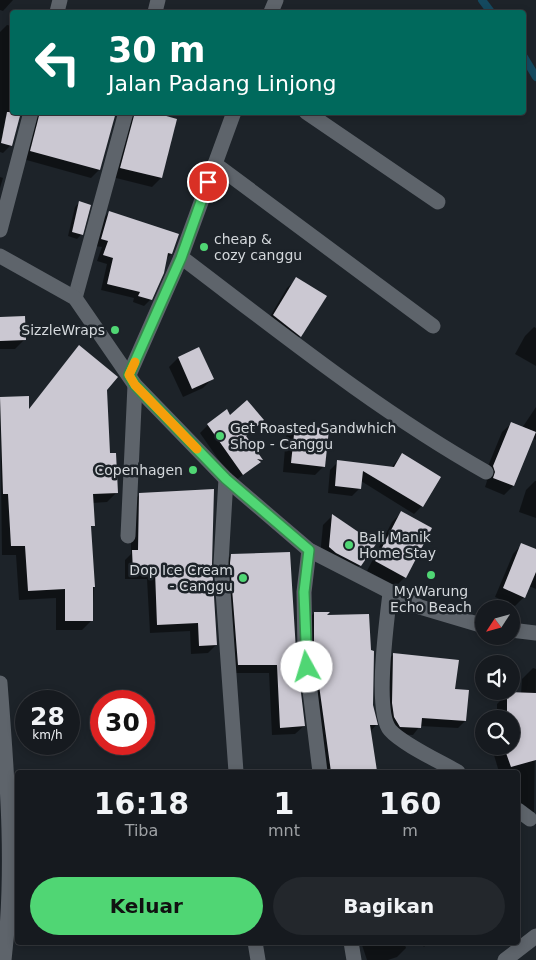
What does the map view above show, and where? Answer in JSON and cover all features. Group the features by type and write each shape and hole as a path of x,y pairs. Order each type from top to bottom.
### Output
{"street":[{"path":"0,230 30,115"},
{"path":"75,298 125,115"},
{"path":"128,536 132,380 181,258 233,115"},
{"path":"310,115 438,202"},
{"path":"215,164 433,326"},
{"path":"0,256 75,298 132,380 226,479 309,550 420,607 475,623"},
{"path":"181,258 352,385 433,440 486,472"},
{"path":"226,479 221,563 236,770"},
{"path":"309,550 304,592 305,650 320,770"},
{"path":"390,593 383,657 384,719 395,735 455,770"},
{"path":"520,631 536,633"},
{"path":"0,682 10,819 9,920 4,960"},
{"path":"505,960 536,936"},
{"path":"256,945 258,960"},
{"path":"352,945 354,960"}],"building":[{"path":"7,112 10,112 10,115 20,115 12,146 1,143"},
{"path":"39,115 115,115 100,170 30,151"},
{"path":"134,115 163,115 177,119 162,178 120,168"},
{"path":"79,201 91,205 83,235 72,232"},
{"path":"109,211 179,234 172,254 168,253 164,273 152,300 138,296 140,292 107,284 113,258 103,255 108,241 101,239"},
{"path":"296,277 327,296 301,337 273,315"},
{"path":"25,316 26,340 0,341 0,317"},
{"path":"79,345 118,377 107,390 110,453 116,453 118,493 93,494 95,526 91,526 95,587 93,587 93,621 65,621 65,589 28,591 25,546 11,546 8,494 3,494 0,397 29,396 29,409"},
{"path":"199,347 214,379 192,389 178,357"},
{"path":"247,400 264,420 246,436 263,460 257,459 261,462 243,475 207,424 227,409 230,415"},
{"path":"511,422 536,432 514,486 493,478 495,472 493,466"},
{"path":"295,425 329,429 325,467 291,463"},
{"path":"402,453 441,477 423,507 363,471 361,489 335,486 337,460 394,467"},
{"path":"214,489 212,564 217,645 199,646 198,623 157,625 155,571 133,572 132,550 138,550 139,493"},
{"path":"401,511 432,528 406,578 375,561"},
{"name":"Bali Manik Home Stay","path":"332,514 376,544 361,566 336,553 329,547"},
{"path":"521,543 536,549 536,572 525,598 503,588"},
{"path":"290,552 296,651 305,726 280,728 277,665 238,665 230,563 231,554"},
{"path":"314,612 330,612 327,615 369,614 371,650 374,651 373,705 378,725 370,725 377,770 331,770 314,649"},
{"path":"393,653 459,660 455,689 469,690 466,721 422,718 421,728 400,727 394,717 392,703"},
{"path":"520,692 536,693 536,760 511,767 507,755 520,755 520,710 507,710 507,700 520,700"}],"waterway":[{"path":"482,0 490,10"},
{"path":"526,60 536,77"}],"slow traffic":[{"path":"135,362 129,375 135,385 197,449"}],"place":[{"name":"cheap & cozy canggu","path":"204,247"},
{"name":"SizzleWraps","path":"115,330"},
{"name":"Get Roasted Sandwhich Shop - Canggu","path":"220,436"},
{"name":"Copenhagen","path":"193,470"},
{"name":"Bali Manik Home Stay","path":"349,545"},
{"name":"MyWarung Echo Beach","path":"431,575"},
{"name":"Dop Ice Cream - Canggu","path":"243,578"}],"route":[{"path":"208,182 181,258 129,375 135,385 226,479 309,550 304,592 307,667"}]}
